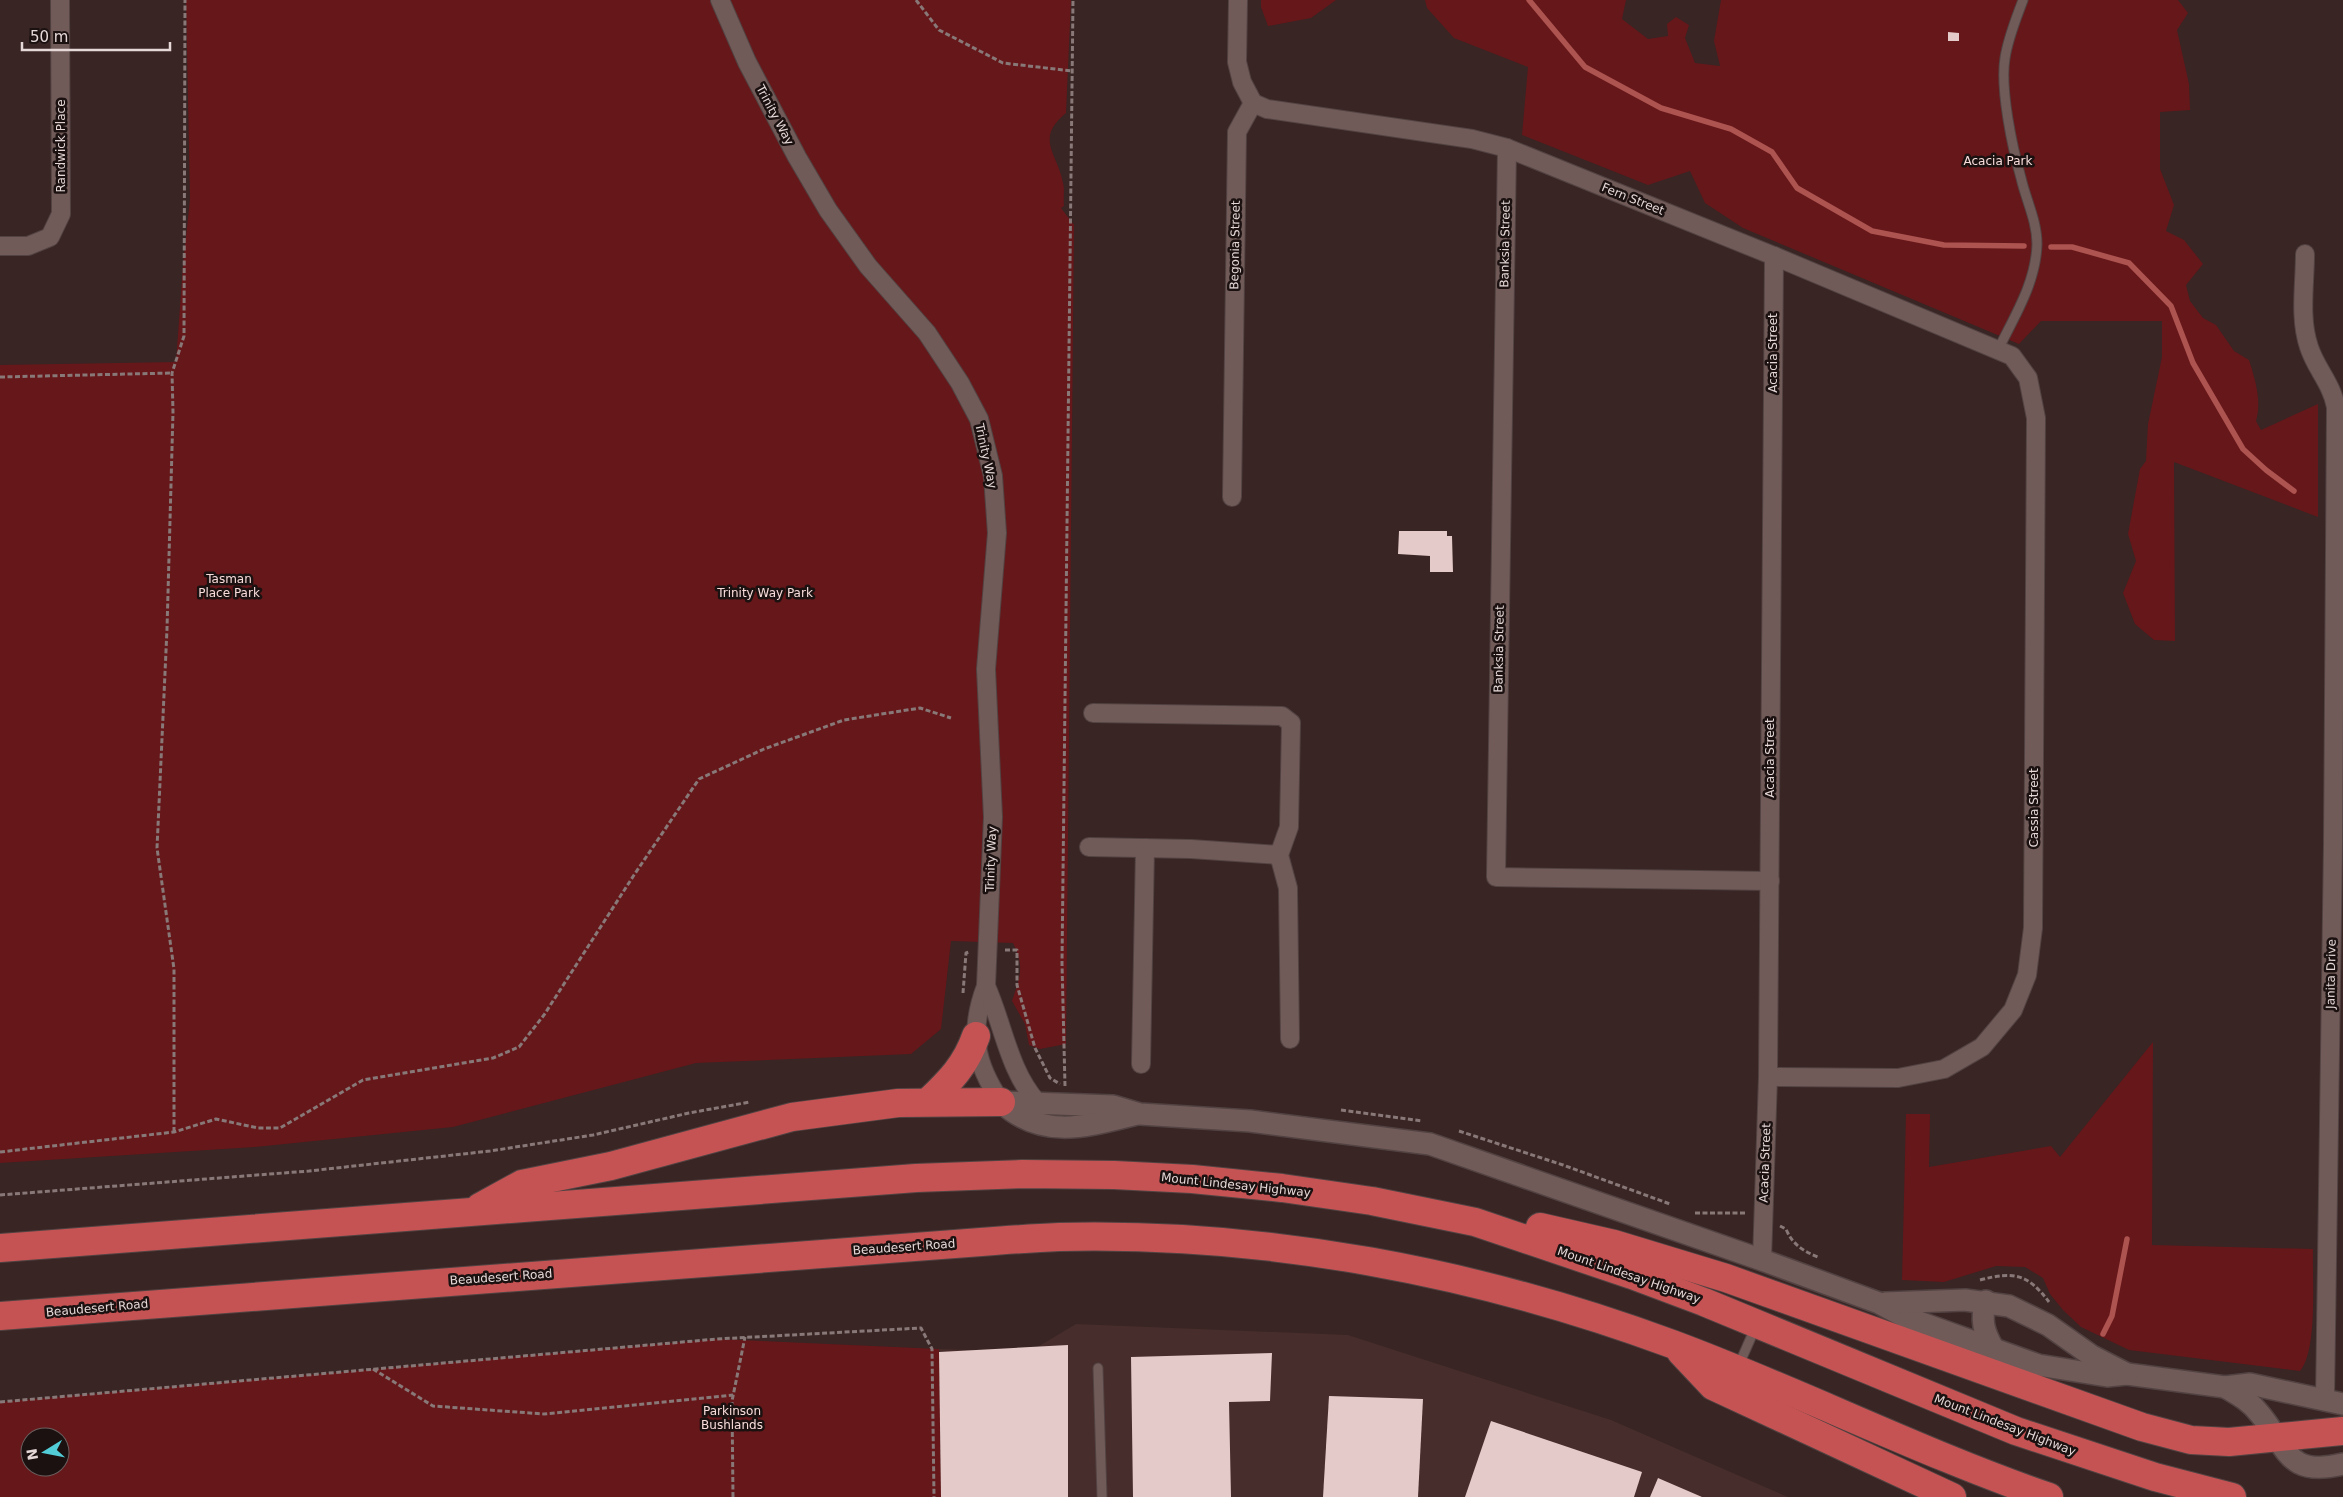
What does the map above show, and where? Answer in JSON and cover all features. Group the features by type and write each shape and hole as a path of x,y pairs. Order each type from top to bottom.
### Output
{"highway":[{"path":"928,1102 963,1064 968,1057 976,1036"},
{"path":"0,1248 472,1211 522,1184 611,1166 792,1117 875,1105 928,1102 1001,1102"},
{"name":"Mount Lindesay Highway","path":"472,1211 906,1179 998,1175 1114,1174 1192,1179 1282,1188 1372,1201 1475,1222 1632,1275 2016,1430 2155,1477 2232,1497"},
{"path":"1475,1222 1515,1222 1614,1244 1675,1261 1791,1300 2142,1427 2190,1440 2229,1442 2343,1431"},
{"name":"Beaudesert Road","path":"0,1316 1001,1240 1059,1237 1150,1238 1223,1243 1370,1261 1524,1296 1674,1345"},
{"path":"1674,1345 1943,1457 2050,1497"},
{"path":"1674,1345 1713,1386 1952,1497"}],"street":[{"name":"Randwick Place","path":"0,246 28,246 50,237 61,214 60,0"},
{"name":"Trinity Way","path":"720,0 748,62 797,157 828,210 868,266 928,333 960,383 979,419 993,476 997,533 986,669 993,816 988,951 986,986 977,1010 976,1036 984,1074 1001,1102"},
{"path":"1238,0 1238,62 1242,82 1253,103"},
{"name":"Fern Street","path":"1253,103 1267,109 1472,139 1507,148 1774,256 1998,350"},
{"name":"Begonia Street","path":"1232,497 1237,132 1253,103"},
{"name":"Banksia Street","path":"1507,148 1496,876 1770,881"},
{"name":"Janita Drive","path":"2305,254 2304,324 2309,348 2333,391 2339,427 2334,1402"},
{"name":"Acacia Street","path":"1762,1260 1768,1077 1774,256"},
{"name":"Cassia Street","path":"1768,1077 1898,1078 1944,1069 1982,1047 2014,1010 2027,975 2033,928 2036,418 2028,378 2012,356 1998,350"},
{"path":"1094,713 1282,716 1291,723 1289,827 1279,855 1288,888 1290,1039"},
{"path":"1089,847 1279,855"},
{"path":"1141,1064 1145,848"},
{"name":"Trinity Way","path":"986,986 1016,1067 1029,1093 1037,1102"},
{"path":"1001,1102 1113,1106 1140,1114 1250,1121 1430,1144 1762,1260 2038,1365 2106,1376 2127,1374 2225,1387 2250,1384 2334,1402"},
{"path":"1001,1102 1034,1124 1064,1129 1140,1114"},
{"path":"1879,1303 1908,1304 1965,1300 1986,1301 2022,1311 2048,1325 2092,1356 2127,1374"},
{"path":"1986,1301 1982,1319 1983,1328 1993,1348"},
{"path":"2225,1387 2248,1401 2259,1412 2289,1456 2298,1463 2321,1468 2343,1464"}],"lane":[{"path":"1998,350 2028,289 2034,269 2037,244 2034,219 2021,178 2003,88 2005,59 2012,29 2023,0"},
{"path":"1736,1371 1757,1324"},
{"path":"1098,1368 1102,1497"}],"path":[{"path":"174,1132 174,969 157,848 167,629 173,412 172,373 184,336 186,0"},
{"path":"916,0 940,30 1003,63 1072,70"},
{"path":"1065,1087 1062,963 1073,0"},
{"path":"0,376 172,373"},
{"path":"0,1152 174,1132 216,1119 258,1128 280,1128 363,1080 493,1058 519,1047 544,1015 634,875 699,779 764,749 844,720 920,708 951,718"},
{"path":"963,1000 966,953 1017,950 1017,985 1035,1048 1050,1078 1065,1087 1075,1088"},
{"path":"0,1196 309,1171 490,1151 593,1135 689,1112 755,1101"},
{"path":"1340,1110 1424,1121"},
{"path":"1453,1129 1563,1165 1679,1207"},
{"path":"1688,1211 1697,1214 1745,1212 1786,1229 1791,1241 1806,1252 1822,1258"},
{"path":"1974,1282 1999,1275 2018,1275 2036,1285 2053,1307"},
{"path":"0,1402 745,1337 921,1328 932,1349 934,1497"},
{"path":"733,1497 733,1395 745,1337"},
{"path":"373,1369 433,1406 451,1408 544,1414 733,1395"}],"shaded area":[{"path":"1076,1324 1348,1335 1611,1420 1788,1497 941,1497 939,1349 1029,1352"}],"green space":[{"path":"186,0 1071,0 1066,113 1056,122 1051,131 1050,139 1064,186 1064,206 1061,208 1074,225 1066,1044 1040,1049 1029,1045 1025,1024 1012,1001 1020,972 1019,959 1013,943 951,941 941,1029 911,1054 696,1063 453,1127 255,1147 0,1163 0,365 176,362 190,199"},
{"path":"1261,0 1336,0 1311,18 1268,26 1261,7"},
{"name":"Acacia Park","path":"1425,0 1626,0 1622,19 1648,39 1668,36 1667,24 1676,17 1689,25 1685,38 1695,63 1720,66 1714,41 1721,0 2178,0 2188,13 2177,30 2189,84 2190,110 2160,112 2160,169 2174,205 2166,231 2184,240 2203,264 2186,285 2190,301 2203,318 2216,325 2234,351 2249,360 2258,398 2256,421 2261,430 2318,404 2318,517 2174,462 2175,641 2154,640 2135,624 2123,593 2136,561 2128,534 2140,469 2146,461 2148,424 2162,357 2162,321 2041,321 2019,344 1743,228 1705,203 1690,171 1648,185 1522,135 1528,67 1454,38 1427,8"},
{"path":"2153,1042 2152,1245 2313,1249 2312,1331 2306,1361 2300,1371 2129,1350 2081,1327 2050,1294 2043,1278 2025,1267 1996,1266 1944,1282 1902,1280 1906,1114 1930,1114 1929,1167 2051,1146 2060,1157"},
{"name":"Parkinson Bushlands","path":"717,1339 939,1349 941,1497 0,1497 0,1402"}],"building":[{"path":"1948,32 1959,33 1959,41 1948,41"},
{"path":"1399,531 1447,531 1447,536 1452,536 1453,572 1430,572 1430,556 1398,554"},
{"path":"1068,1345 1068,1497 941,1497 939,1352"},
{"path":"1272,1353 1270,1401 1229,1402 1231,1497 1133,1497 1131,1357"},
{"path":"1329,1396 1423,1399 1418,1497 1323,1497"},
{"path":"1491,1421 1642,1472 1634,1497 1465,1497"},
{"path":"1658,1478 1702,1497 1650,1497"}],"waterway":[{"path":"1529,0 1585,67 1661,108 1731,129 1772,152 1797,188 1872,231 1944,245 2024,246"},
{"path":"2051,247 2072,247 2129,263 2171,306 2193,363 2243,449 2266,470 2294,491"},
{"path":"2103,1334 2112,1316 2127,1239"}],"park label":[{"name":"Tasman Place Park","path":"229,586"},
{"name":"Trinity Way Park","path":"765,593"}]}
